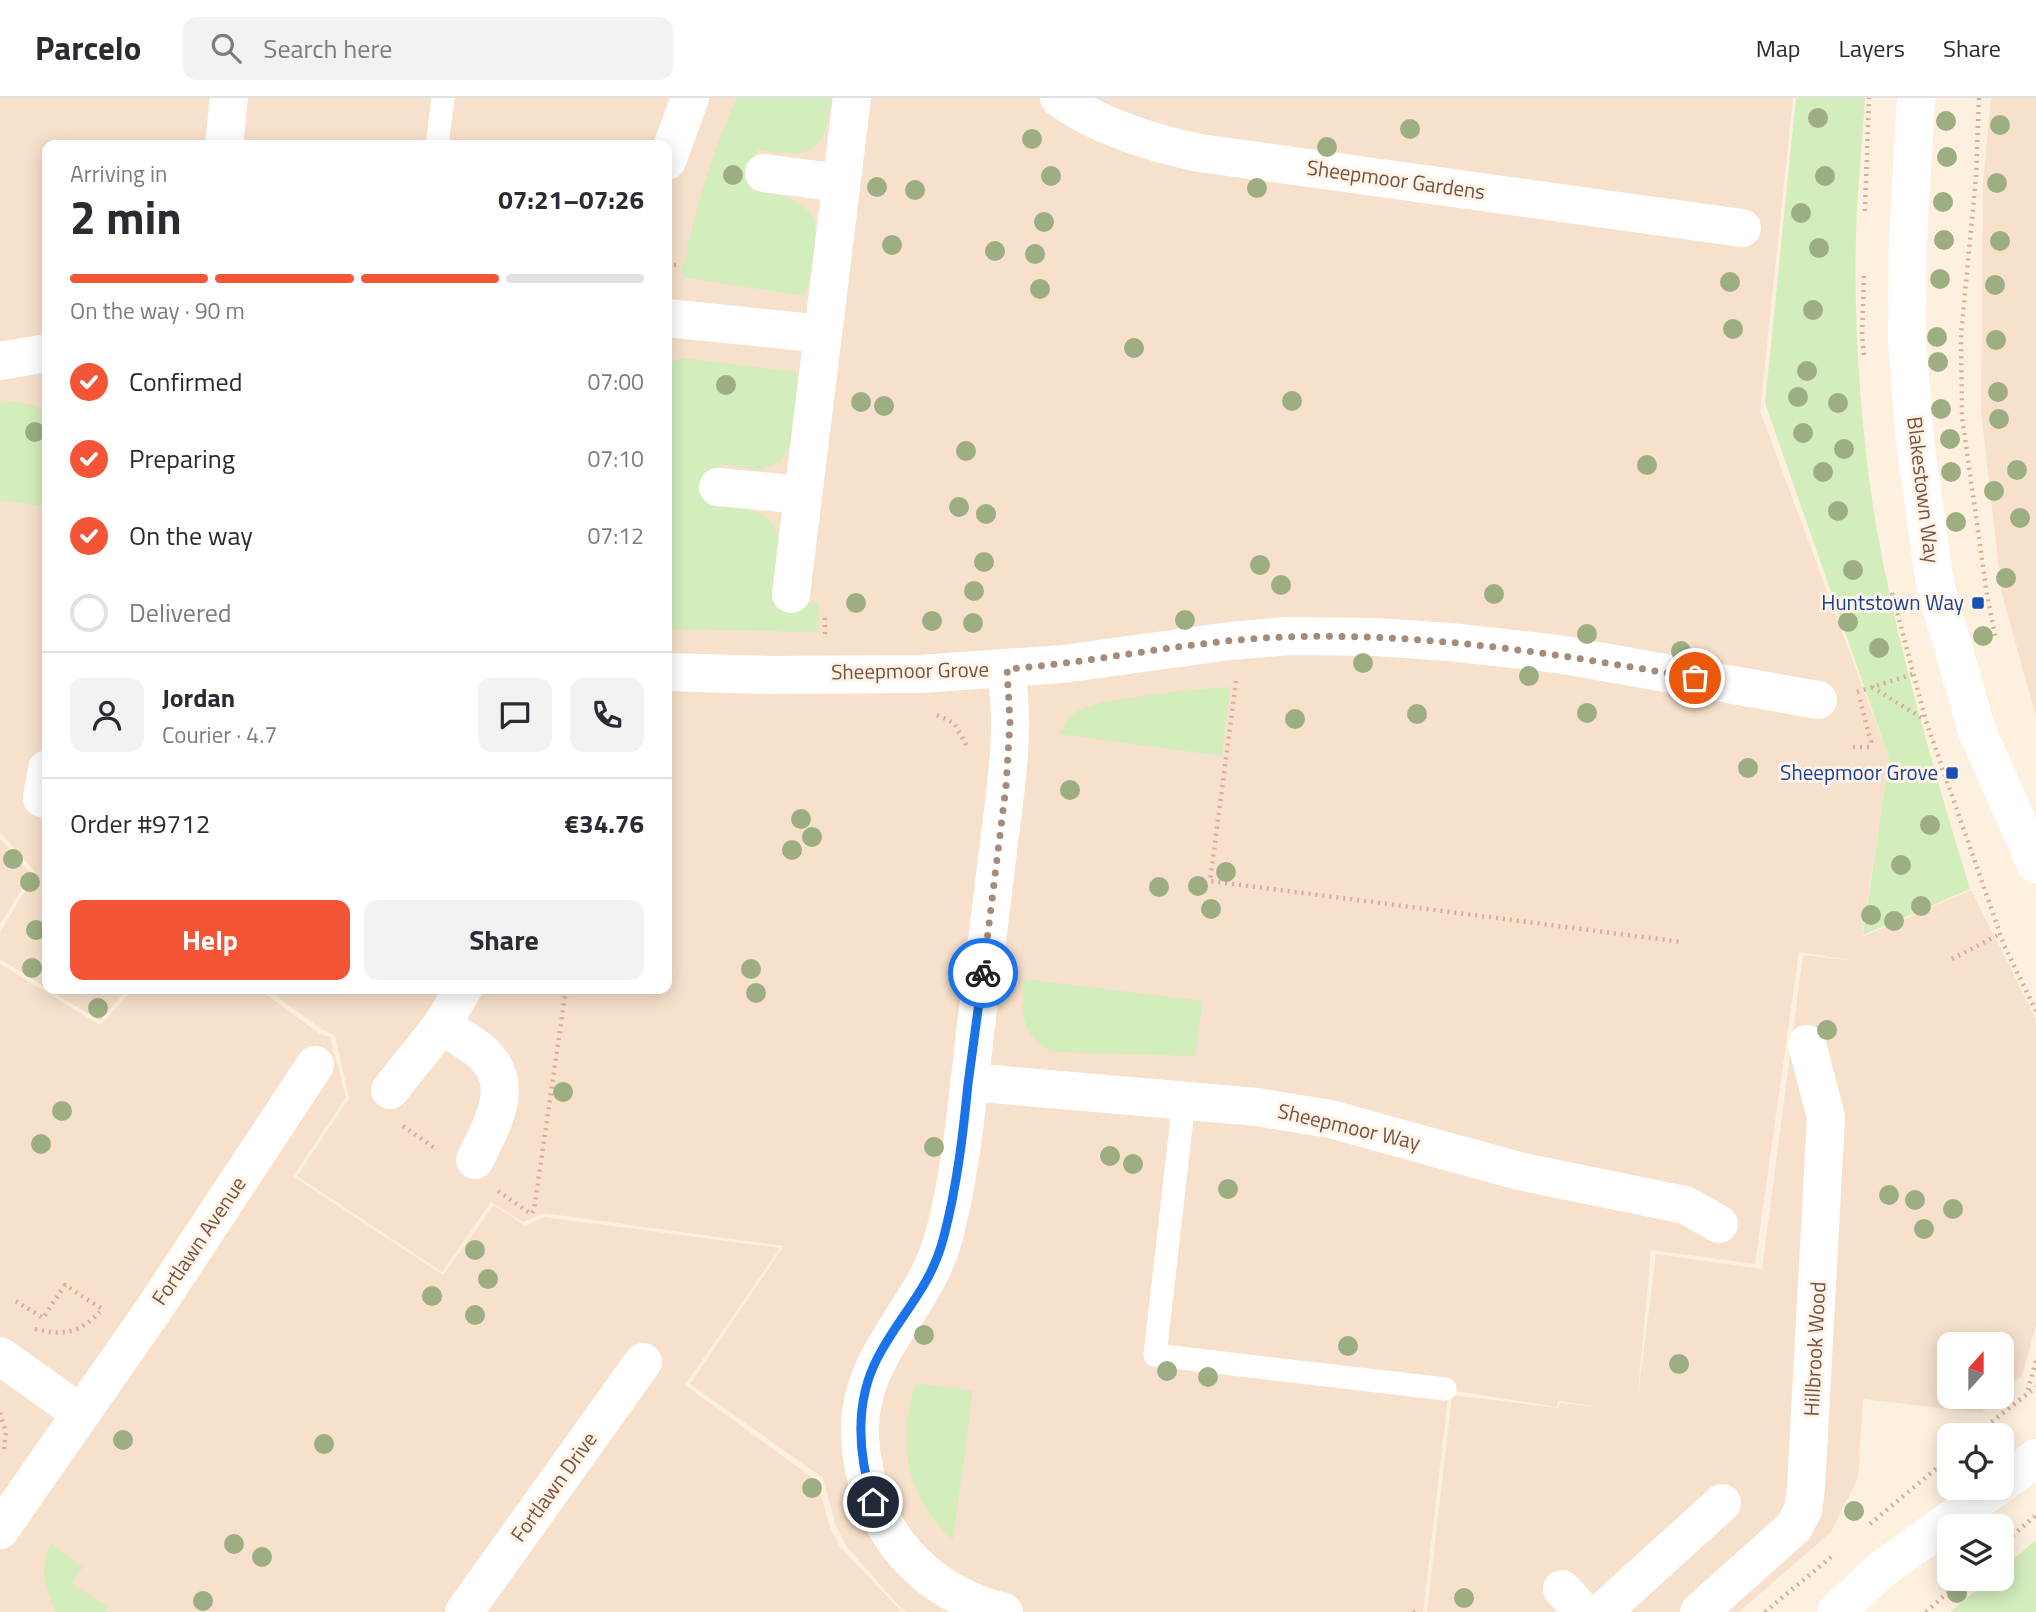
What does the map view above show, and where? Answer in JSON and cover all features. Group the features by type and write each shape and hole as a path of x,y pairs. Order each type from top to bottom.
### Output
{"street":[{"path":"225,140 229,98"},
{"path":"672,147 690,98"},
{"path":"791,594 852,98"},
{"name":"Sheepmoor Gardens","path":"1059,98 1086,114 1128,132 1188,151 1742,228"},
{"name":"Blakestown Way","path":"1916,98 1908,239 1907,338 1915,441 1935,584 1977,732 2036,864"},
{"path":"764,173 840,183"},
{"path":"672,319 823,334"},
{"path":"0,361 42,354"},
{"path":"719,487 802,495"},
{"name":"Sheepmoor Grove","path":"672,672 768,675 920,674 1071,664 1230,641 1289,636 1376,637 1558,654 1818,700"},
{"path":"1004,1612 979,1606 942,1586 906,1556 892,1538 873,1502 862,1459 860,1434 864,1396 877,1358 925,1286 944,1236 960,1158 1006,791 1010,722 1007,669"},
{"path":"393,1106 460,994"},
{"path":"442,1025 480,1051 494,1068 501,1093 497,1113 458,1156"},
{"name":"Hillbrook Wood","path":"1699,1612 1794,1527 1802,1510 1812,1394 1826,1117 1807,1044"},
{"name":"Fortlawn Avenue","path":"0,1530 153,1309 315,1066"},
{"name":"Sheepmoor Way","path":"969,1082 1257,1107 1330,1119 1524,1172 1685,1205 1719,1224"},
{"path":"0,1356 80,1413"},
{"name":"Fortlawn Drive","path":"464,1612 643,1362"},
{"path":"2014,1474 2036,1458"},
{"path":"1836,1612 1881,1570 1978,1500"},
{"path":"1602,1612 1722,1503"}],"lane":[{"path":"438,140 443,98"},
{"path":"1184,1101 1155,1355 1445,1389"}],"path":[{"path":"1979,98 1976,177 1961,335 1962,417 1987,594 1998,646"},
{"path":"1857,692 1913,674"},
{"path":"1237,677 1210,881 1682,942"},
{"path":"1872,688 1926,720"},
{"path":"931,714 954,723 968,749 968,760"},
{"path":"1952,959 2000,934"},
{"path":"497,1191 531,1214 534,1210 565,994"},
{"path":"393,1106 458,1156"},
{"path":"16,1301 43,1318 65,1285 102,1309"},
{"path":"28,1328 65,1333 82,1327 107,1301"},
{"path":"2028,1391 2036,1360"},
{"path":"1990,1423 2036,1387"},
{"path":"0,1413 6,1433 0,1459"},
{"path":"1901,1498 1937,1468"},
{"path":"2014,1534 2036,1515"},
{"path":"1765,1612 1800,1582"},
{"path":"1926,1612 1949,1591"}],"shaded area":[{"path":"0,98 1793,98 1760,411 1889,758 1862,937 1971,890 2036,1019 2036,1326 2022,1375 2014,1383 2014,1332 1937,1332 1937,1408 1863,1399 1858,1478 1831,1532 1739,1612 1427,1612 1452,1395 1559,1408 1560,1403 1599,1407 1558,1401 1557,1407 1449,1390 1423,1612 907,1612 847,1547 835,1524 823,1478 690,1384 784,1246 543,1213 523,1222 491,1202 442,1272 297,1176 349,1098 335,1035 321,1029 274,994 672,994 672,140 42,140 42,985 0,959 0,932 36,873 0,832","holes":["1799,952 1855,961 1803,955 1762,1269 1656,1254 1637,1403 1651,1250 1755,1264"]},
{"path":"1991,98 2036,98 2036,717 2002,594 1981,413 1983,182"},
{"path":"0,839 31,874 0,924"},
{"path":"0,964 42,990 42,994 49,994 100,1025 129,994 266,994 320,1034 330,1037 346,1097 293,1176 443,1275 494,1205 525,1226 544,1217 780,1248 685,1385 817,1481 830,1527 840,1547 902,1612 0,1612"},
{"path":"56,994 123,994 100,1021"},
{"path":"1948,1409 1986,1409 1982,1413"}],"green space":[{"path":"737,98 832,98 824,132 812,149 791,153 757,150 750,189 793,200 815,219 813,258 804,296 684,277 682,271 692,226 719,140"},
{"path":"1796,98 1865,98 1857,209 1856,288 1859,370 1871,493 1886,577 1907,667 1970,889 1863,935 1889,758 1765,403"},
{"path":"683,358 797,372 798,391 790,446 780,462 757,470 720,464 712,503 751,510 767,518 774,527 780,550 774,601 819,603 818,632 672,629 672,362"},
{"path":"11,401 33,405 42,411 42,506 0,500 0,403"},
{"path":"1230,687 1222,756 1059,734 1068,718 1081,709 1103,702 1176,691"},
{"path":"1024,979 1203,1001 1195,1056 1052,1052 1041,1046 1028,1030 1023,1012"},
{"path":"916,1383 973,1391 953,1540 937,1524 925,1506 909,1468 907,1427"},
{"path":"2036,1540 2036,1612 1950,1612 1975,1591 2014,1591 2014,1559"},
{"path":"51,1544 83,1567 72,1584 109,1607 106,1612 56,1612 49,1596 44,1570"}],"way so far":[{"path":"983,973 1006,786 1010,722 1007,669 1071,664 1207,643 1321,636 1450,642 1556,653 1695,678"}],"place":[{"name":"Huntstown Way","path":"1978,603"},
{"name":"Sheepmoor Grove","path":"1952,773"}],"route":[{"path":"873,1502 862,1459 860,1434 864,1396 877,1358 925,1286 944,1236 960,1158 983,973"}]}
